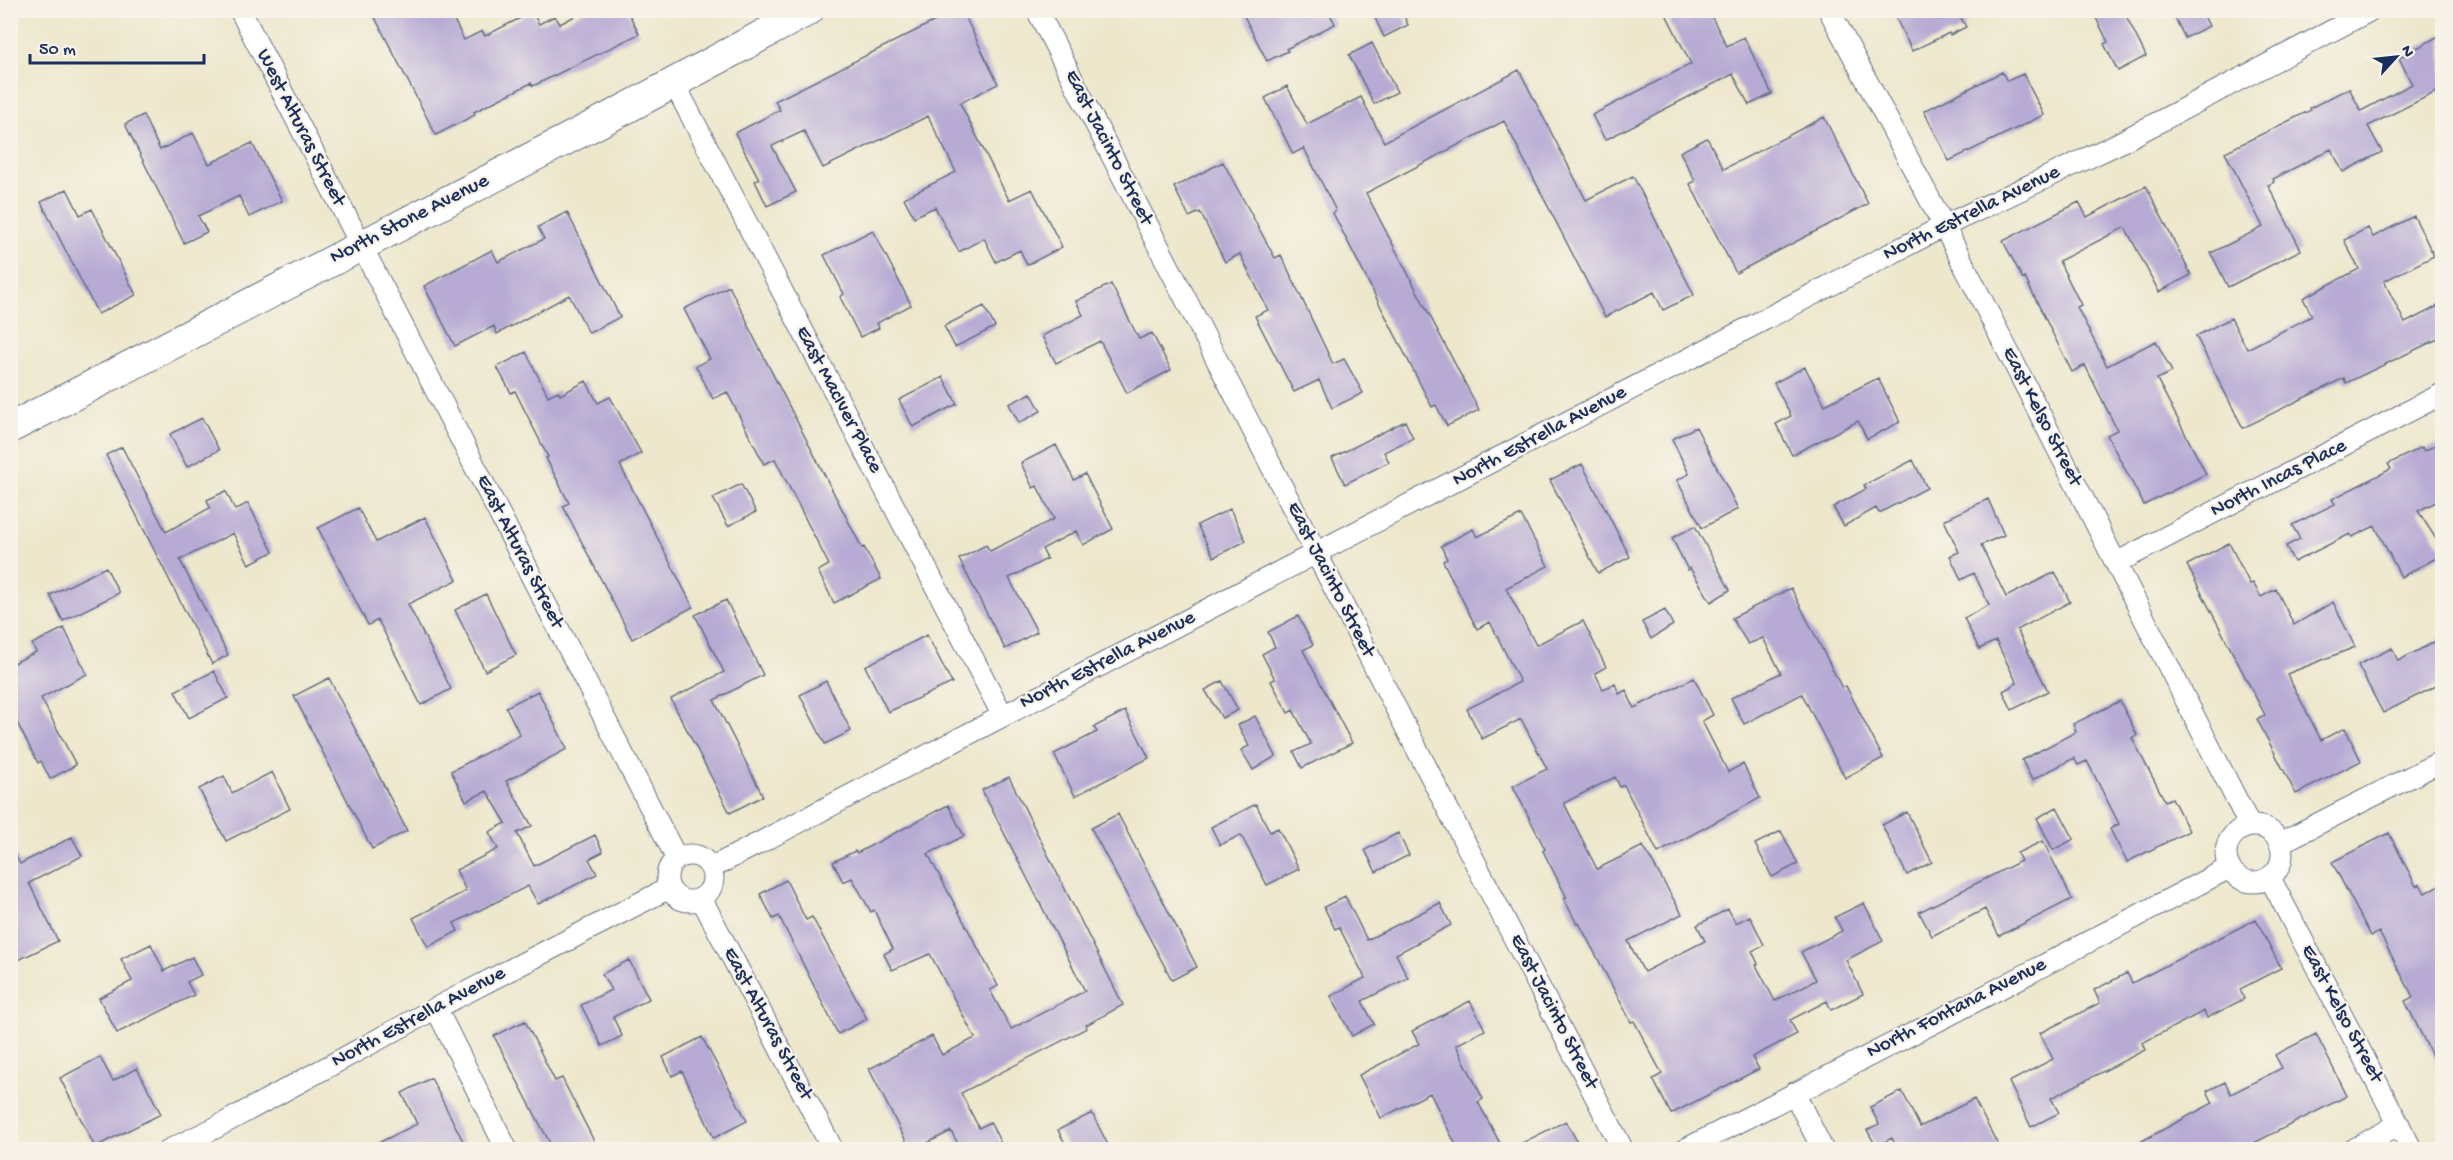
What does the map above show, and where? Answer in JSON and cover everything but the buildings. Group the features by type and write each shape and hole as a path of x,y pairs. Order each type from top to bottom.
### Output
{"main road":[{"name":"North Stone Avenue","path":"10,428 674,83 808,10"}],"street":[{"name":"West Alturas Street","path":"240,10 361,245"},
{"name":"East Jacinto Street","path":"1037,10 1623,1149"},
{"name":"East Kelso Street","path":"1829,10 1944,226 2250,826"},
{"name":"North Estrella Avenue","path":"711,868 1944,226 2117,144 2371,10"},
{"name":"East MacIver Place","path":"674,83 1003,716"},
{"name":"East Alturas Street","path":"361,245 677,859"},
{"name":"North Incas Place","path":"2116,563 2442,394"},
{"path":"2280,843 2442,761"},
{"path":"2250,826 2268,830 2280,843 2282,860 2279,869 2270,878 2256,883 2247,882 2238,878 2229,868 2226,852 2228,843 2241,829 2250,826"},
{"path":"692,855 706,861 711,868 713,874 710,889 700,898 687,901 680,899 669,888 667,882 669,869 677,859 692,855"},
{"name":"North Fontana Avenue","path":"1684,1149 1949,1015 2229,868"},
{"name":"East Kelso Street","path":"2270,878 2412,1149"},
{"name":"North Estrella Avenue","path":"169,1149 214,1128 436,1008 669,888"},
{"name":"East Alturas Street","path":"700,898 833,1149"},
{"path":"436,1008 507,1149"},
{"path":"1794,1093 1823,1149"},
{"path":"2354,1149 2399,1124"}]}
